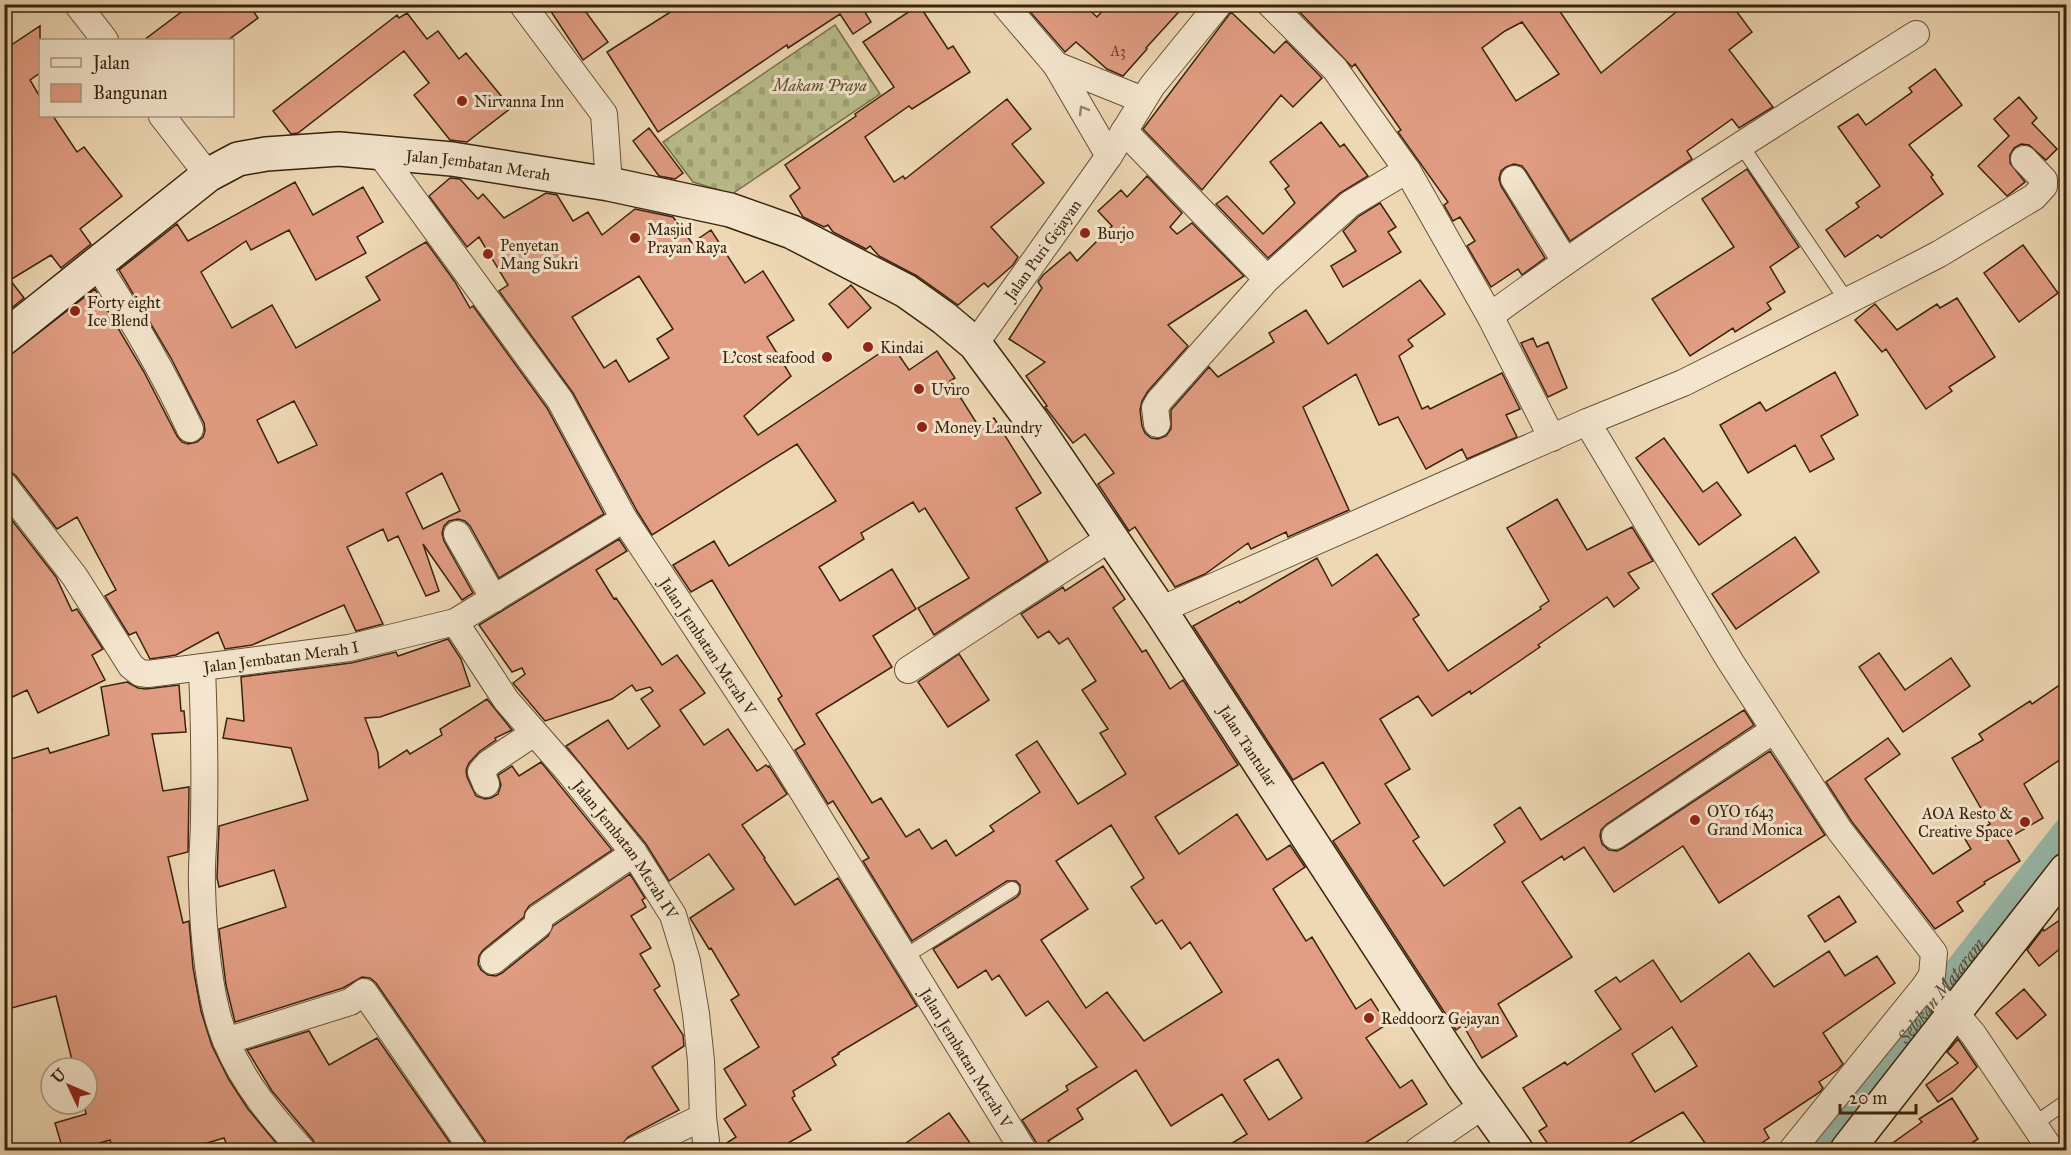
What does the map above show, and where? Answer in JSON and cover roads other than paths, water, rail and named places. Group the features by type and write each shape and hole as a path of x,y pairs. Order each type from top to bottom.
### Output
{"street":[{"path":"77,4 104,39"},
{"path":"522,4 604,114 609,184"},
{"name":"Jalan Puri Gejayan","path":"975,344 1109,156 1143,100 1219,4"},
{"path":"1270,4 1335,69 1407,170 1490,316 1552,438"},
{"path":"1005,5 1056,65 1109,156"},
{"path":"1490,316 1564,261 1916,34"},
{"path":"1056,65 1143,100"},
{"path":"163,117 208,175"},
{"path":"1124,131 1267,279"},
{"name":"Jalan Jembatan Merah","path":"4,338 208,175 238,159 266,154 339,149 452,159 609,184 730,210 792,232 906,291 975,344"},
{"name":"Jalan Jembatan Merah V","path":"378,151 560,400 624,519 779,753 1023,1150"},
{"path":"1160,610 1587,422 1683,383 1938,254 2034,196 2044,186 2044,180 2024,159"},
{"path":"1157,424 1155,408 1159,401 1267,279 1350,204 1407,170"},
{"path":"1514,179 1564,261"},
{"path":"96,263 129,314 190,429"},
{"name":"Jalan Tantular","path":"975,344 1032,421 1160,610 1299,827 1464,1077 1516,1150"},
{"path":"1587,422 1730,662 1840,831 1934,953 1932,975 1939,998 1973,1034 2051,1150"},
{"name":"Jalan Jembatan Merah I","path":"4,485 75,577 134,670 148,674 349,648 454,622 624,519"},
{"path":"457,534 494,599"},
{"path":"908,670 1110,538"},
{"name":"Jalan Jembatan Merah IV","path":"454,622 506,700 569,772 634,853 672,915 687,961 702,1061 707,1150"},
{"path":"202,668 204,821 202,886 212,984 226,1041 252,1090 302,1150"},
{"path":"1615,836 1774,730"},
{"path":"486,784 481,772 534,733"},
{"path":"493,962 538,924 538,918 634,853"},
{"path":"1803,1148 1939,998 2067,870"},
{"path":"226,1041 350,1002 364,992 472,1150"},
{"path":"1848,1150 1939,998"},
{"path":"1418,1150 1484,1106"},
{"path":"635,1150 704,1117"}],"lane":[{"path":"1742,145 1847,301"},
{"path":"904,957 1012,889"},
{"path":"2034,1124 2067,1101"}],"waterway":[{"name":"Selokan Mataram","path":"1817,1150 2066,831"}],"place":[{"name":"Nirvanna Inn","path":"462,101"},
{"name":"Burjo","path":"1085,233"},
{"name":"Masjid Prayan Raya","path":"635,238"},
{"name":"Penyetan Mang Sukri","path":"488,254"},
{"name":"Forty eight Ice Blend","path":"75,311"},
{"name":"Kindai","path":"868,347"},
{"name":"L'cost seafood","path":"827,357"},
{"name":"Uviro","path":"919,389"},
{"name":"Money Laundry","path":"922,427"},
{"name":"OYO 1643 Grand Monica","path":"1695,820"},
{"name":"AOA Resto & Creative Space","path":"2025,822"},
{"name":"Reddoorz Gejayan","path":"1369,1018"}],"park label":[{"name":"Makam Praya","path":"820,85"}]}
